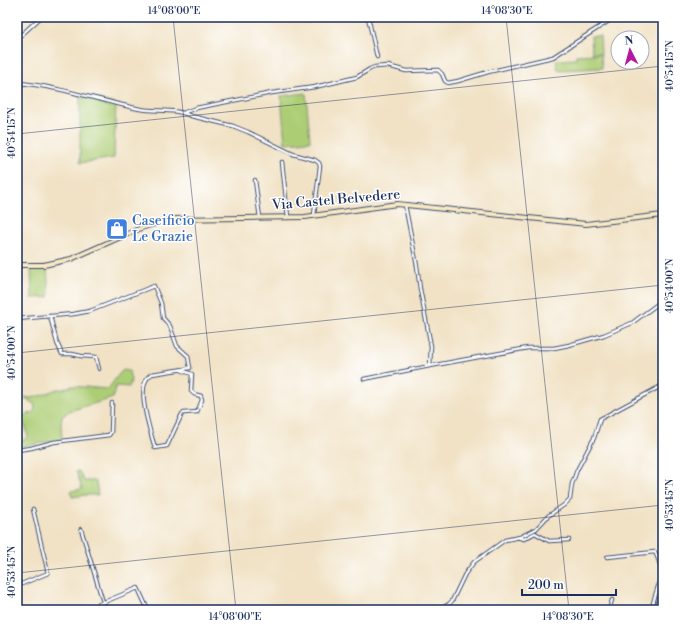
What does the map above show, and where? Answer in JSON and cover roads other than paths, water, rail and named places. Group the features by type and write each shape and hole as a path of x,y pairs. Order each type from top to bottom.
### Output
{"street":[{"path":"17,39 41,17"},
{"path":"368,17 377,57"},
{"path":"17,83 40,85 142,109 185,112 196,108 265,94 322,86 357,78 370,69 382,66 394,67 406,71 438,70 448,83 553,57 615,17"},
{"path":"185,112 191,116 233,126 262,138 289,152 315,160 319,163 320,166 314,215"},
{"path":"282,162 288,217"},
{"path":"255,180 260,218"},
{"name":"Via Castel Belvedere","path":"17,265 39,266 64,261 141,228 170,219 288,217 387,205 405,205 586,224 663,215"},
{"path":"405,205 431,346 430,366"},
{"path":"17,319 74,314 90,311 154,286 161,303 163,318 170,326 177,346 188,356 190,368 152,374 147,379 143,396 143,404 155,448 167,446 182,414 197,412 202,400 201,396 194,394 191,391 192,374 180,370"},
{"path":"364,379 528,348 554,348 590,339 604,335 632,323 663,300"},
{"path":"50,316 57,343 62,354 96,357 99,369"},
{"path":"520,538 538,527 548,516 570,499 572,484 577,470 594,438 600,419 663,385"},
{"path":"17,450 62,441 109,435 111,432 112,403"},
{"path":"17,586 48,573 33,509"},
{"path":"81,529 103,602"},
{"path":"439,610 449,604 452,600 465,574 474,562 505,540 520,538 524,539 535,533 549,541 569,540"},
{"path":"607,557 655,552 661,571 652,610"},
{"path":"85,610 138,588 148,610"},
{"path":"609,610 612,600"}],"place":[{"name":"Caseificio Le Grazie","path":"117,229"}]}
